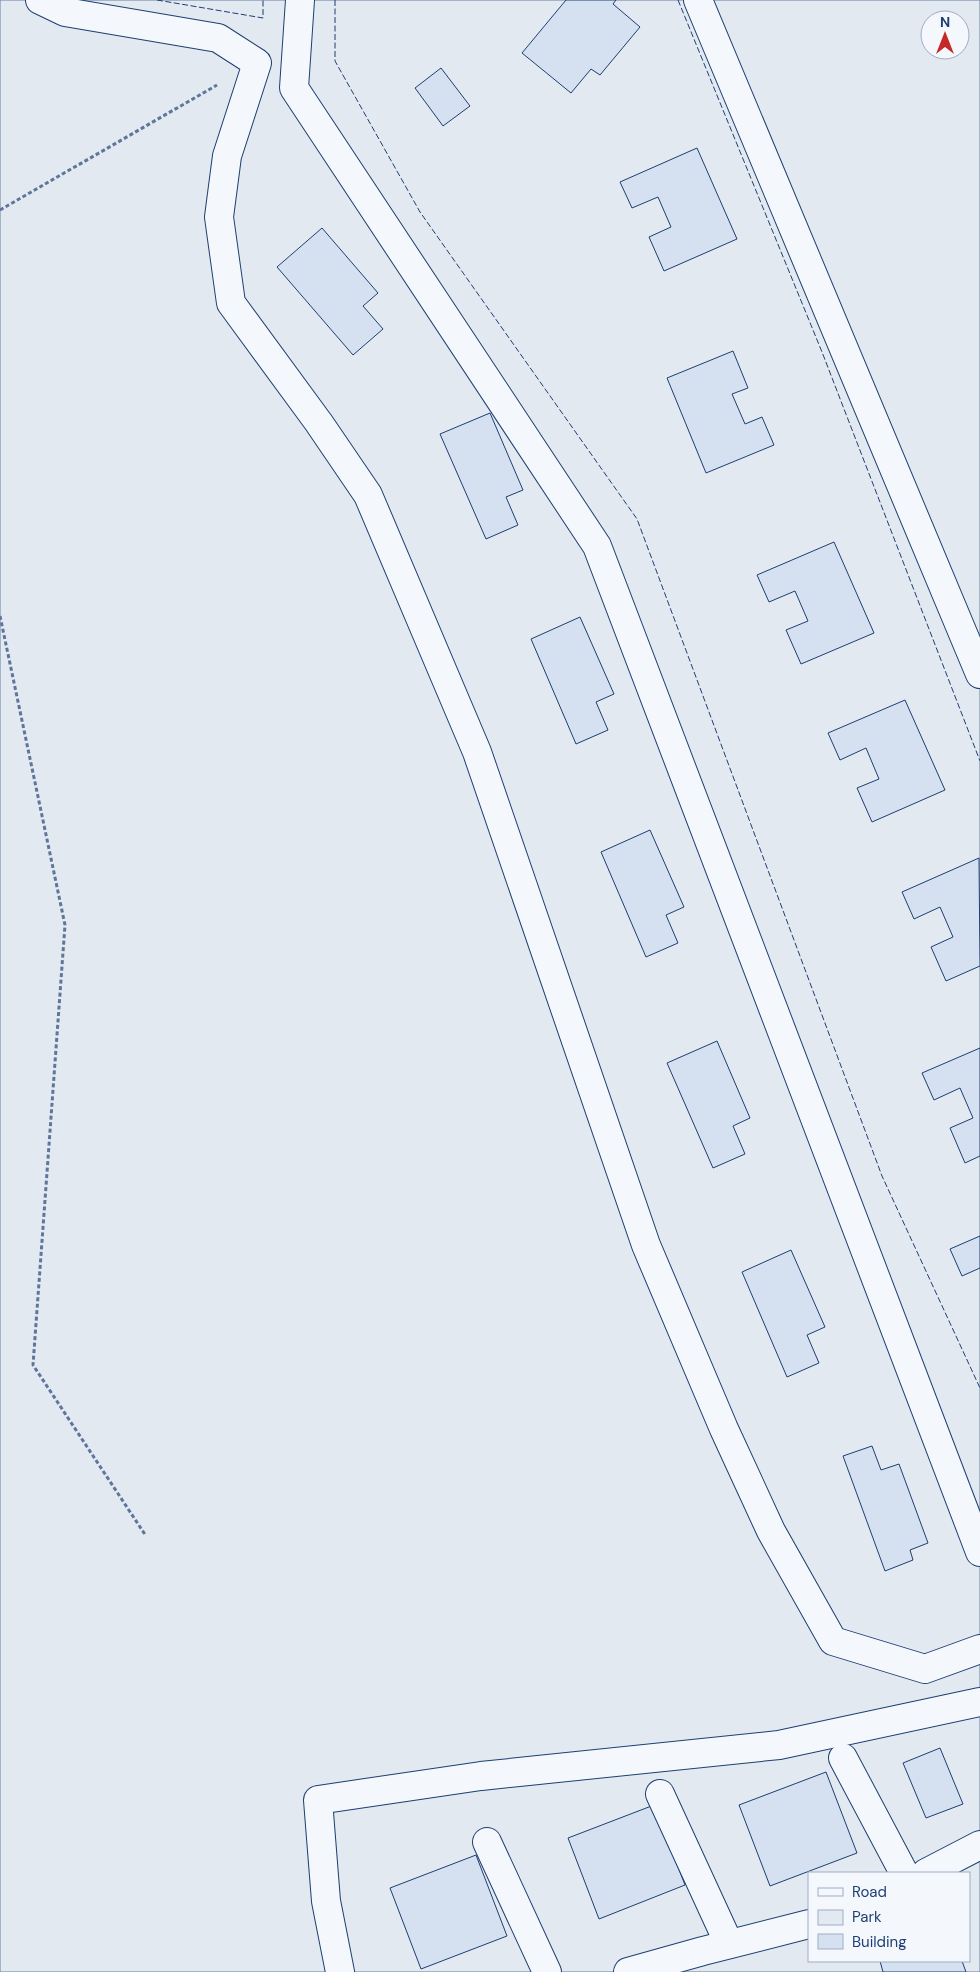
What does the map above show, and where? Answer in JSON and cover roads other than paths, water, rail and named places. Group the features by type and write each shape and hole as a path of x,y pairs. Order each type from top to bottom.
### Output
{"street":[{"path":"40,0 64,12 218,38 257,63 227,156 219,217 231,303 319,422 368,495 476,752 646,1245 724,1429 771,1531 833,1640 924,1669 980,1650"},
{"path":"300,0 294,88 597,546 980,1552"},
{"path":"698,0 980,674"},
{"path":"340,1972 326,1902 318,1800 481,1776 780,1744 980,1702"},
{"path":"844,1758 903,1872"},
{"path":"660,1794 729,1944"},
{"path":"487,1842 547,1972"},
{"path":"928,1872 980,1845"},
{"path":"628,1972 808,1924"}]}
